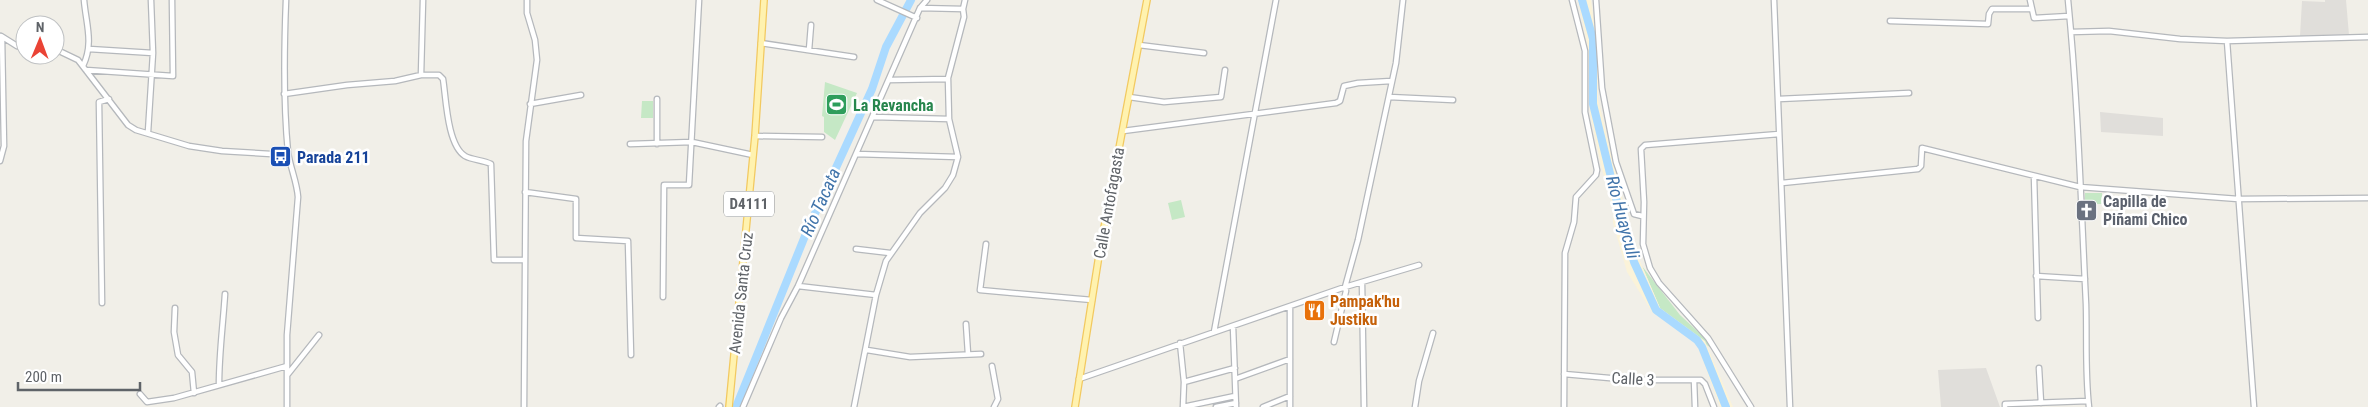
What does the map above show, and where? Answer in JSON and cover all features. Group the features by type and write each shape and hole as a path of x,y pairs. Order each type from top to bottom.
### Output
{"main road":[{"name":"Avenida Santa Cruz","path":"729,407 755,136 764,0"},
{"name":"Calle Antofagasta","path":"1075,407 1092,300 1147,0"}],"street":[{"path":"83,66 89,49 90,33 84,0"},
{"path":"148,132 153,53 152,0"},
{"path":"86,70 174,76 172,0"},
{"path":"286,0 284,94 288,154 297,184 298,197 290,283 287,407"},
{"path":"421,75 423,0"},
{"path":"524,407 525,192 530,104 537,60 536,40 527,13 527,0"},
{"path":"663,296 664,186 689,185 699,0"},
{"path":"877,0 917,18"},
{"path":"743,407 920,8 928,0"},
{"path":"854,407 867,350 876,294 890,253 920,213 945,188 953,175 958,157 949,119 948,79 964,17 963,9 966,0"},
{"path":"1214,332 1276,0"},
{"path":"1334,342 1389,97 1403,0"},
{"path":"1564,407 1565,253 1574,222 1576,197 1596,175 1597,170 1586,112 1585,50 1572,0"},
{"path":"1596,0 1602,88 1616,162 1634,214 1642,216"},
{"path":"1774,0 1790,407"},
{"path":"2030,0 2034,18 2069,16"},
{"path":"2068,0 2080,187 2086,318 2085,357 2089,407"},
{"path":"920,8 963,9"},
{"path":"1890,22 1988,24 1989,14 1992,9 2032,9"},
{"path":"809,50 811,25"},
{"path":"2071,32 2108,31 2180,39 2227,41 2368,37"},
{"path":"1,36 15,45"},
{"path":"0,161 4,146 1,36"},
{"path":"2227,41 2254,407"},
{"path":"761,43 854,57"},
{"path":"1139,44 1204,53"},
{"path":"89,49 153,53"},
{"path":"65,53 78,60 128,125 136,130 148,132 189,146 214,150 288,154"},
{"path":"1129,98 1164,102 1221,97 1225,70"},
{"path":"284,94 347,85 396,81 421,75 439,75 444,78 454,142 464,156 491,164 494,260 524,260"},
{"path":"889,80 948,79"},
{"path":"1123,131 1255,112 1336,103 1340,101 1344,86 1358,83 1391,81"},
{"path":"1779,99 1909,93"},
{"path":"530,104 581,95"},
{"path":"1389,97 1452,100"},
{"path":"102,303 99,102 109,99"},
{"path":"657,99 657,144"},
{"path":"873,117 949,119"},
{"path":"1751,407 1708,338 1659,282 1650,268 1643,244 1642,216 1644,202 1641,149 1644,145 1780,134"},
{"path":"755,136 822,137"},
{"path":"630,144 692,142 753,155"},
{"path":"1782,183 1918,169 1921,166 1922,148 2080,187 2238,199 2368,198"},
{"path":"856,154 958,157"},
{"path":"2034,176 2038,318"},
{"path":"525,192 576,199 576,238 628,241 631,355"},
{"path":"986,244 980,290 1092,300"},
{"path":"856,249 890,253"},
{"path":"1079,379 1346,287 1419,265"},
{"path":"2036,276 2084,278"},
{"path":"1362,282 1364,407"},
{"path":"798,286 876,294"},
{"path":"219,385 220,340 223,327 225,294"},
{"path":"1290,307 1290,407"},
{"path":"176,308 174,332 178,354 192,372 194,392"},
{"path":"966,324 968,354"},
{"path":"1216,407 1236,405 1233,326"},
{"path":"1415,407 1419,381 1433,333"},
{"path":"287,375 319,335"},
{"path":"1180,343 1184,382 1183,407 1235,396"},
{"path":"867,350 898,356 981,354"},
{"path":"1235,379 1290,360"},
{"path":"140,394 147,402 194,392 287,366"},
{"path":"992,366 998,399 994,407"},
{"path":"1184,382 1235,368"},
{"path":"2038,368 2041,403"},
{"name":"Calle 3","path":"1564,374 1632,380 1701,380 1705,384 1714,407"},
{"path":"1694,380 1695,407"},
{"path":"1263,407 1290,396"},
{"path":"2005,407 2005,404 2088,401"}],"shaded area":[{"path":"2325,0 2346,0 2349,35 2300,36 2302,1 2325,2"},
{"path":"2100,112 2163,118 2163,136 2101,132"},
{"path":"1986,368 2000,407 1941,407 1938,370"}],"green space":[{"name":"La Revancha","path":"825,82 857,93 835,140 824,132 824,117 822,116"},
{"path":"642,101 653,101 653,118 641,118"},
{"path":"2085,193 2102,193 2102,204 2085,204"},
{"path":"1181,200 1185,217 1172,220 1168,203"},
{"path":"1642,266 1680,315 1706,339 1712,349 1660,308"}],"sand":[{"path":"1578,0 1591,0 1597,45 1598,99 1634,247 1660,308 1705,341 1733,407 1720,407 1698,347 1690,337 1652,312 1627,272 1613,223 1613,207 1601,166 1590,113 1588,48"}],"waterway":[{"name":"Río Tacata","path":"736,407 807,231 872,89 886,47 911,0"},
{"name":"Río Huayculi","path":"1582,0 1593,39 1593,104 1634,262 1656,310 1697,340 1702,347 1726,407"}],"place":[{"name":"La Revancha","path":"837,105"},
{"name":"Parada 211","path":"281,157"},
{"name":"Capilla de Piñami Chico","path":"2087,210"},
{"name":"Pampak'hu Justiku","path":"1314,310"}]}
